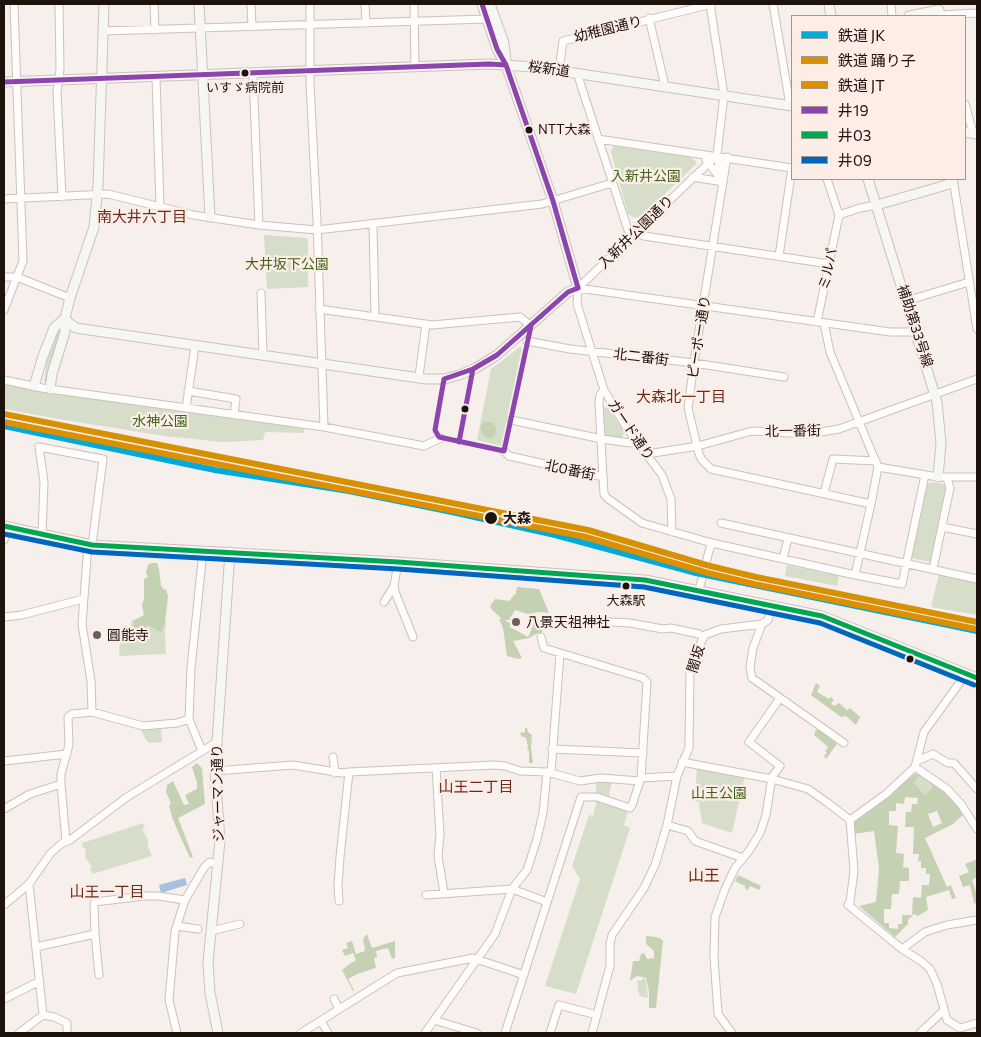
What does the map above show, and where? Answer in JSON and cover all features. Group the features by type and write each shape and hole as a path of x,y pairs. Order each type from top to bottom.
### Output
{"street":[{"path":"4,310 23,261 14,4"},
{"path":"59,4 60,69 57,98 62,197"},
{"path":"50,389 52,374 65,332 65,318 70,298 94,226 97,195 104,4"},
{"path":"154,4 155,30"},
{"path":"199,4 210,218"},
{"path":"251,4 252,27"},
{"path":"310,4 310,71 324,427"},
{"path":"365,4 366,23"},
{"path":"414,4 415,67"},
{"path":"482,4 497,49 506,65 553,201 578,288"},
{"path":"490,4 504,43 506,65"},
{"path":"711,4 724,95 716,155 723,182"},
{"name":"幼稚園通り","path":"559,70 563,40 695,6 711,4"},
{"path":"773,4 791,105"},
{"path":"915,15 940,11 977,13"},
{"path":"649,18 665,86"},
{"path":"103,31 487,19"},
{"name":"桜新道","path":"4,82 506,65 559,70 791,105"},
{"path":"253,73 259,225"},
{"path":"577,73 628,230 644,236 829,264"},
{"path":"156,77 160,206"},
{"path":"966,108 972,133"},
{"path":"598,139 716,155 791,168"},
{"path":"702,153 723,182"},
{"name":"入新井公園通り","path":"578,288 716,155"},
{"name":"ピーポー通り","path":"726,157 688,408 702,460 712,469 872,504"},
{"path":"779,256 791,175"},
{"path":"693,177 723,182"},
{"path":"827,180 839,215 860,208 876,206 953,181 977,329"},
{"name":"補助第33号線","path":"868,180 935,394 941,430 942,478"},
{"path":"4,199 108,194 210,218 317,230 542,204 612,183"},
{"name":"ミルパ","path":"821,322 829,264 839,215"},
{"path":"373,224 375,318"},
{"path":"4,278 17,277 70,298"},
{"path":"906,300 969,282"},
{"path":"65,318 69,324 76,328 263,356 444,379 473,369 497,355 568,292 578,288 890,332 916,332"},
{"name":"ガード通り","path":"578,288 577,304 604,390 616,411 662,475 671,499 672,532"},
{"path":"261,293 263,356"},
{"path":"320,309 426,324 515,317 520,318 531,326"},
{"path":"34,386 42,356 54,328 65,318"},
{"path":"821,322 830,352 877,464 872,504 855,575"},
{"path":"419,376 426,324"},
{"name":"北二番街","path":"527,341 784,377"},
{"path":"186,408 195,346"},
{"name":"北一番街","path":"647,454 698,446 752,431 808,434 839,429 977,379"},
{"path":"4,380 50,389 324,427 424,446 441,438"},
{"path":"603,477 599,403 600,396 604,390"},
{"path":"188,391 236,399 234,415"},
{"path":"511,420 630,444 636,440"},
{"path":"42,534 44,482 39,447 102,459 83,599 82,624 91,681 92,712"},
{"name":"北0番街","path":"504,451 509,456 603,477 604,494 607,498 642,523 672,532"},
{"path":"824,493 833,459 877,464 942,478 977,477"},
{"path":"672,532 712,543 902,584 925,475"},
{"path":"933,568 950,488 942,478"},
{"path":"721,524 933,568 977,579"},
{"path":"4,540 6,526 90,545 398,562 645,580 828,618 977,678"},
{"path":"942,527 977,534"},
{"path":"783,559 788,538"},
{"path":"699,590 712,543"},
{"path":"202,751 189,719 191,668 203,551"},
{"name":"ジャーマン通り","path":"218,1033 209,985 208,962 220,840 216,771 217,742 230,552"},
{"path":"398,562 394,586 395,592 413,637"},
{"path":"384,602 394,586"},
{"path":"4,617 22,615 83,599"},
{"path":"772,606 768,620 762,624 753,648 750,667 752,678 844,743"},
{"path":"596,622 630,623 663,629 671,628 699,634 703,637"},
{"name":"闇坂","path":"592,1033 610,966 612,935 644,888 654,865 667,825 682,762 689,748 690,668 703,637 722,629 762,624"},
{"path":"505,1033 581,797 597,797 630,808 640,779 643,753 648,682 643,678 544,648 541,636"},
{"path":"425,1033 498,928 512,889 527,870 543,813 552,749 560,654"},
{"path":"916,764 924,732 966,674"},
{"path":"732,1033 718,1014 714,957 715,917 724,889 735,868 760,833 766,815 772,779 780,766 749,742 780,698"},
{"path":"66,842 61,774 69,745 68,717 72,714 92,712 144,726 177,723 189,719"},
{"path":"4,905 29,884 50,854 127,797 217,742"},
{"path":"552,749 643,753"},
{"path":"4,761 67,754"},
{"path":"850,820 886,794 916,764 933,754 948,763 954,763 977,789"},
{"path":"333,757 335,773"},
{"path":"682,762 772,779 808,790 850,820 854,871 848,905 902,950 921,961 930,969 937,984 947,1020 960,1028 977,1024"},
{"path":"916,764 947,789 961,804 977,829"},
{"path":"216,771 293,765 335,773 494,765 520,771 549,773 580,781 601,778 640,779 678,776"},
{"path":"436,768 440,834 438,856 444,893"},
{"path":"339,901 340,860 349,772"},
{"path":"4,809 30,794 61,784"},
{"path":"667,825 688,831 695,841 743,858"},
{"path":"178,1033 169,1000 173,967 173,947 177,926 185,900 205,866 210,862 218,865"},
{"path":"29,884 42,1015"},
{"path":"426,894 512,889 547,902"},
{"path":"99,974 95,934 95,902 151,896 185,900"},
{"path":"902,950 925,932 947,925 977,920"},
{"path":"211,931 240,924"},
{"path":"177,926 198,929"},
{"path":"36,946 95,934"},
{"path":"302,1033 397,973 477,959 524,974"},
{"path":"4,999 40,981"},
{"path":"334,999 339,1009"},
{"path":"550,1033 559,1005 597,1015"},
{"path":"920,1033 944,1010"},
{"path":"19,1033 42,1015 54,1017 67,1023 67,1033"},
{"path":"434,1020 476,1033"},
{"path":"321,1021 328,1033"}],"green space":[{"name":"入新井公園","path":"614,146 690,157 695,160 696,164 642,216 634,218 628,214 612,156 611,150"},
{"name":"大井坂下公園","path":"264,235 306,238 308,240 308,287 267,289"},
{"path":"59,328 62,331 51,360 46,382 44,382 47,360"},
{"path":"522,347 501,446 477,440 491,369"},
{"name":"水神公園","path":"4,383 304,428 304,433 265,432 263,440 222,442 165,436 64,420 4,409"},
{"path":"608,407 624,432 622,439 607,437 605,433 603,408"},
{"path":"485,421 493,423 496,428 495,435 491,438 483,435 480,427"},
{"path":"930,482 944,484 946,489 933,561 930,562 912,558 910,555 927,485"},
{"path":"157,563 162,588 166,590 168,596 165,623 161,632 148,625 138,630 134,626 134,620 144,615 142,605 144,599 144,579 148,577 146,572 148,565"},
{"path":"787,565 839,576 837,586 785,576"},
{"path":"939,574 977,583 977,615 931,607"},
{"path":"517,587 539,589 549,613 538,612 528,614 515,610 509,620 504,620 510,623 510,627 528,637 533,626 533,619 540,622 546,614 550,616 540,637 538,633 529,638 513,641 522,658 518,659 507,656 503,628 499,619 502,619 490,606 495,599 509,601 516,593"},
{"path":"131,620 166,622 166,654 119,656 120,642 133,641"},
{"path":"816,683 820,686 817,692 829,699 831,697 834,700 831,703 834,706 839,703 847,710 850,708 860,717 856,725 846,716 841,717 811,695"},
{"path":"161,727 162,742 149,743 140,728"},
{"path":"525,728 532,735 533,763 529,763 526,738 521,736 520,733 525,732"},
{"path":"816,730 819,730 837,744 826,759 824,756 827,753 825,751 828,747 814,735"},
{"path":"197,763 202,768 205,804 178,818 193,857 190,858 173,820 169,806 171,803 166,792 167,785 173,781 184,805 189,804 185,795 197,789 197,782 192,767"},
{"name":"山王公園","path":"697,768 745,776 732,833 702,823 699,802 695,801"},
{"path":"922,772 947,790 965,813 953,824 925,838 947,887 951,885 956,898 952,899 949,890 926,897 928,910 918,916 914,914 908,920 908,924 895,937 859,906 876,902 879,869 874,831 854,834 852,820 915,774","holes":["920,776 933,786 925,795 914,783","905,797 918,798 917,804 912,804 911,812 906,812 905,827 914,827 913,854 919,854 918,861 921,861 921,868 926,868 926,874 930,874 929,885 922,885 921,898 913,897 912,915 902,915 902,924 898,924 898,929 889,928 889,923 884,923 884,909 891,909 892,894 899,894 900,881 909,881 909,868 903,867 904,854 896,853 898,826 889,825 889,811 896,811 896,803 904,804","937,811 942,823 933,827 928,814"]},
{"path":"920,776 933,786 925,795 914,783"},
{"path":"596,781 612,781 609,796 596,793"},
{"path":"597,800 628,812 624,825 630,828 576,994 545,986 580,879 572,866 589,815 593,816"},
{"path":"143,823 145,828 142,829 148,840 148,847 152,856 92,874 90,868 92,867 85,857 86,848 83,848 82,843"},
{"path":"977,859 977,877 972,880 977,895 977,904 974,903 970,885 963,887 959,876 969,872 965,864"},
{"path":"738,875 761,886 759,890 750,886 748,890 745,886 735,881"},
{"path":"367,934 372,948 395,941 395,958 392,959 388,948 376,951 377,957 374,958 376,968 348,979 353,991 342,970 356,960 353,953 345,956 342,950 348,948 346,943 352,941 356,954 365,951 363,939"},
{"path":"646,936 663,940 656,1008 649,1008 649,992 646,978 637,976 630,981 633,961 639,961 641,954 644,953 647,959 654,958 654,951 646,944"},
{"path":"643,978 646,980 648,998 640,996 638,991 637,980 641,981"}],"water":[{"path":"185,878 187,885 161,893 159,885"}],"rail line":[{"name":"踊り子","path":"4,414 588,530 710,566 756,577 977,622"},
{"name":"JT","path":"4,422 586,537 708,573 754,584 976,629"},
{"name":"JK","path":"4,426 215,470 349,491 452,512 555,535 696,573 977,631"}],"transit line":[{"name":"井19","path":"482,4 497,49 506,65 553,201 578,288"},
{"name":"井19","path":"4,82 489,64 506,65"},
{"name":"井19","path":"504,451 439,437 435,430 444,379 473,369 497,355 568,292 578,288"},
{"name":"井19","path":"504,451 531,326"},
{"name":"井19","path":"459,442 473,369"},
{"name":"井03","path":"4,526 92,545 398,562 645,580 822,616 977,678"},
{"name":"井09","path":"4,534 92,552 398,569 644,587 820,623 974,685"}],"place":[{"name":"いすゞ病院前","path":"245,73"},
{"name":"NTT大森","path":"529,130"},
{"name":"大森","path":"491,518"},
{"name":"大森駅","path":"626,586"},
{"name":"八景天祖神社","path":"516,622"},
{"name":"圓能寺","path":"97,635"}],"district":[{"name":"南大井六丁目","path":"142,217"},
{"name":"大森北一丁目","path":"681,397"},
{"name":"山王二丁目","path":"476,787"},
{"name":"山王","path":"704,876"},
{"name":"山王一丁目","path":"107,892"}]}
